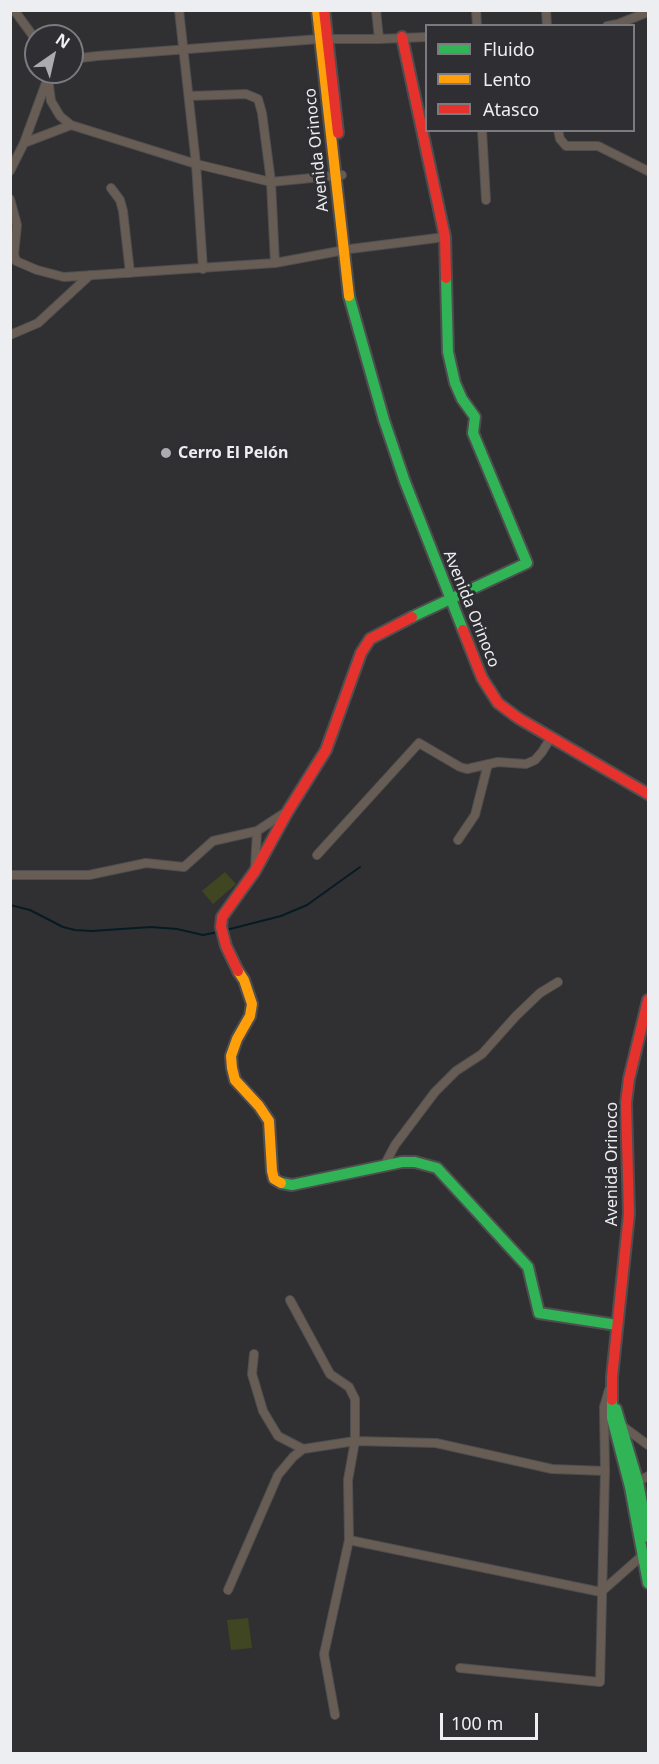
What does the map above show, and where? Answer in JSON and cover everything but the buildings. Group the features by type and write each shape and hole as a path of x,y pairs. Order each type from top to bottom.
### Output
{"street":[{"path":"14,10 24,24"},
{"path":"179,10 196,164 203,269"},
{"name":"Avenida Orinoco","path":"316,10 323,39 351,308 405,483 482,678 498,704 550,739 648,794"},
{"name":"Avenida Orinoco","path":"323,39 324,10"},
{"path":"376,10 379,39"},
{"path":"618,24 648,12"},
{"path":"402,37 445,237 448,352 454,383 475,417 473,433 527,563 370,639 361,653 326,750 288,811 255,871 222,917 221,927 234,965 244,980 252,1004 250,1016 237,1039 231,1056 232,1068 235,1080 259,1106 269,1121 274,1179 280,1183 292,1185 415,1162 437,1168 528,1267 539,1313 617,1325"},
{"path":"84,58 323,39 425,37"},
{"path":"10,171 24,143 46,84"},
{"path":"50,84 51,101 60,116 71,125 196,164 271,182 339,176"},
{"path":"189,96 246,94 258,99 271,182 275,263"},
{"path":"24,143 71,125"},
{"path":"482,132 486,200"},
{"path":"558,132 566,147 598,146 648,171"},
{"path":"111,188 120,200 123,211 130,273"},
{"path":"10,199 17,225 14,254 16,261 37,270 64,277 275,263 346,250 445,237"},
{"path":"10,335 38,323 90,275"},
{"path":"317,855 419,743 466,769 498,762 526,764 542,752 550,739"},
{"path":"458,840 476,815 488,764"},
{"path":"10,875 89,874 146,863 184,867 213,841 256,831 288,811"},
{"path":"255,871 256,831"},
{"path":"384,1166 395,1145 435,1092 456,1071 482,1054 540,993 558,982"},
{"name":"Avenida Orinoco","path":"648,1000 645,1026 629,1079 626,1103 629,1214 612,1377 612,1418 648,1537"},
{"path":"290,1300 330,1374 349,1387 355,1399 355,1441 348,1480 349,1539 324,1654 335,1715"},
{"path":"254,1354 252,1374 263,1411 278,1436 303,1449"},
{"path":"460,1668 600,1682 605,1471 604,1407 612,1377"},
{"name":"Avenida Orinoco","path":"612,1401 622,1426 634,1485 648,1583"},
{"path":"612,1418 648,1445"},
{"path":"228,1590 278,1474 303,1449 355,1441 436,1443 552,1469 605,1471"},
{"path":"634,1485 648,1476"},
{"path":"349,1539 601,1592"},
{"path":"601,1592 644,1554"}],"green space":[{"path":"225,872 236,884 213,904 202,891"},
{"path":"248,1618 252,1648 231,1650 227,1620"}],"waterway":[{"path":"226,930 281,916 307,905 360,867"},
{"path":"10,905 30,910 63,927 75,930 151,927 177,929 203,935 218,932"}],"traffic: fast":[{"path":"412,617 527,563 473,433 475,417 462,399 455,383 448,352 446,278"},
{"path":"349,296 384,420 405,482 463,630"},
{"path":"281,1183 292,1185 402,1162 415,1162 437,1168 528,1267 539,1313 617,1325"},
{"path":"612,1400 612,1418 630,1487 648,1583"},
{"path":"616,1409 638,1482 648,1537"}],"traffic: slow":[{"path":"317,10 349,296"},
{"path":"238,971 244,980 252,1004 250,1016 237,1039 231,1056 232,1068 235,1080 259,1106 269,1121 272,1171 274,1179 281,1183"}],"traffic: jam":[{"path":"324,10 338,133"},
{"path":"402,37 445,237 446,278"},
{"path":"238,971 226,946 221,927 222,917 255,871 288,811 326,750 361,653 370,639 412,617"},
{"path":"463,630 482,678 498,703 518,718 648,794"},
{"path":"612,1400 612,1377 629,1214 626,1103 629,1079 648,1000"}],"place":[{"name":"Cerro El Pelón","path":"166,453"}]}
